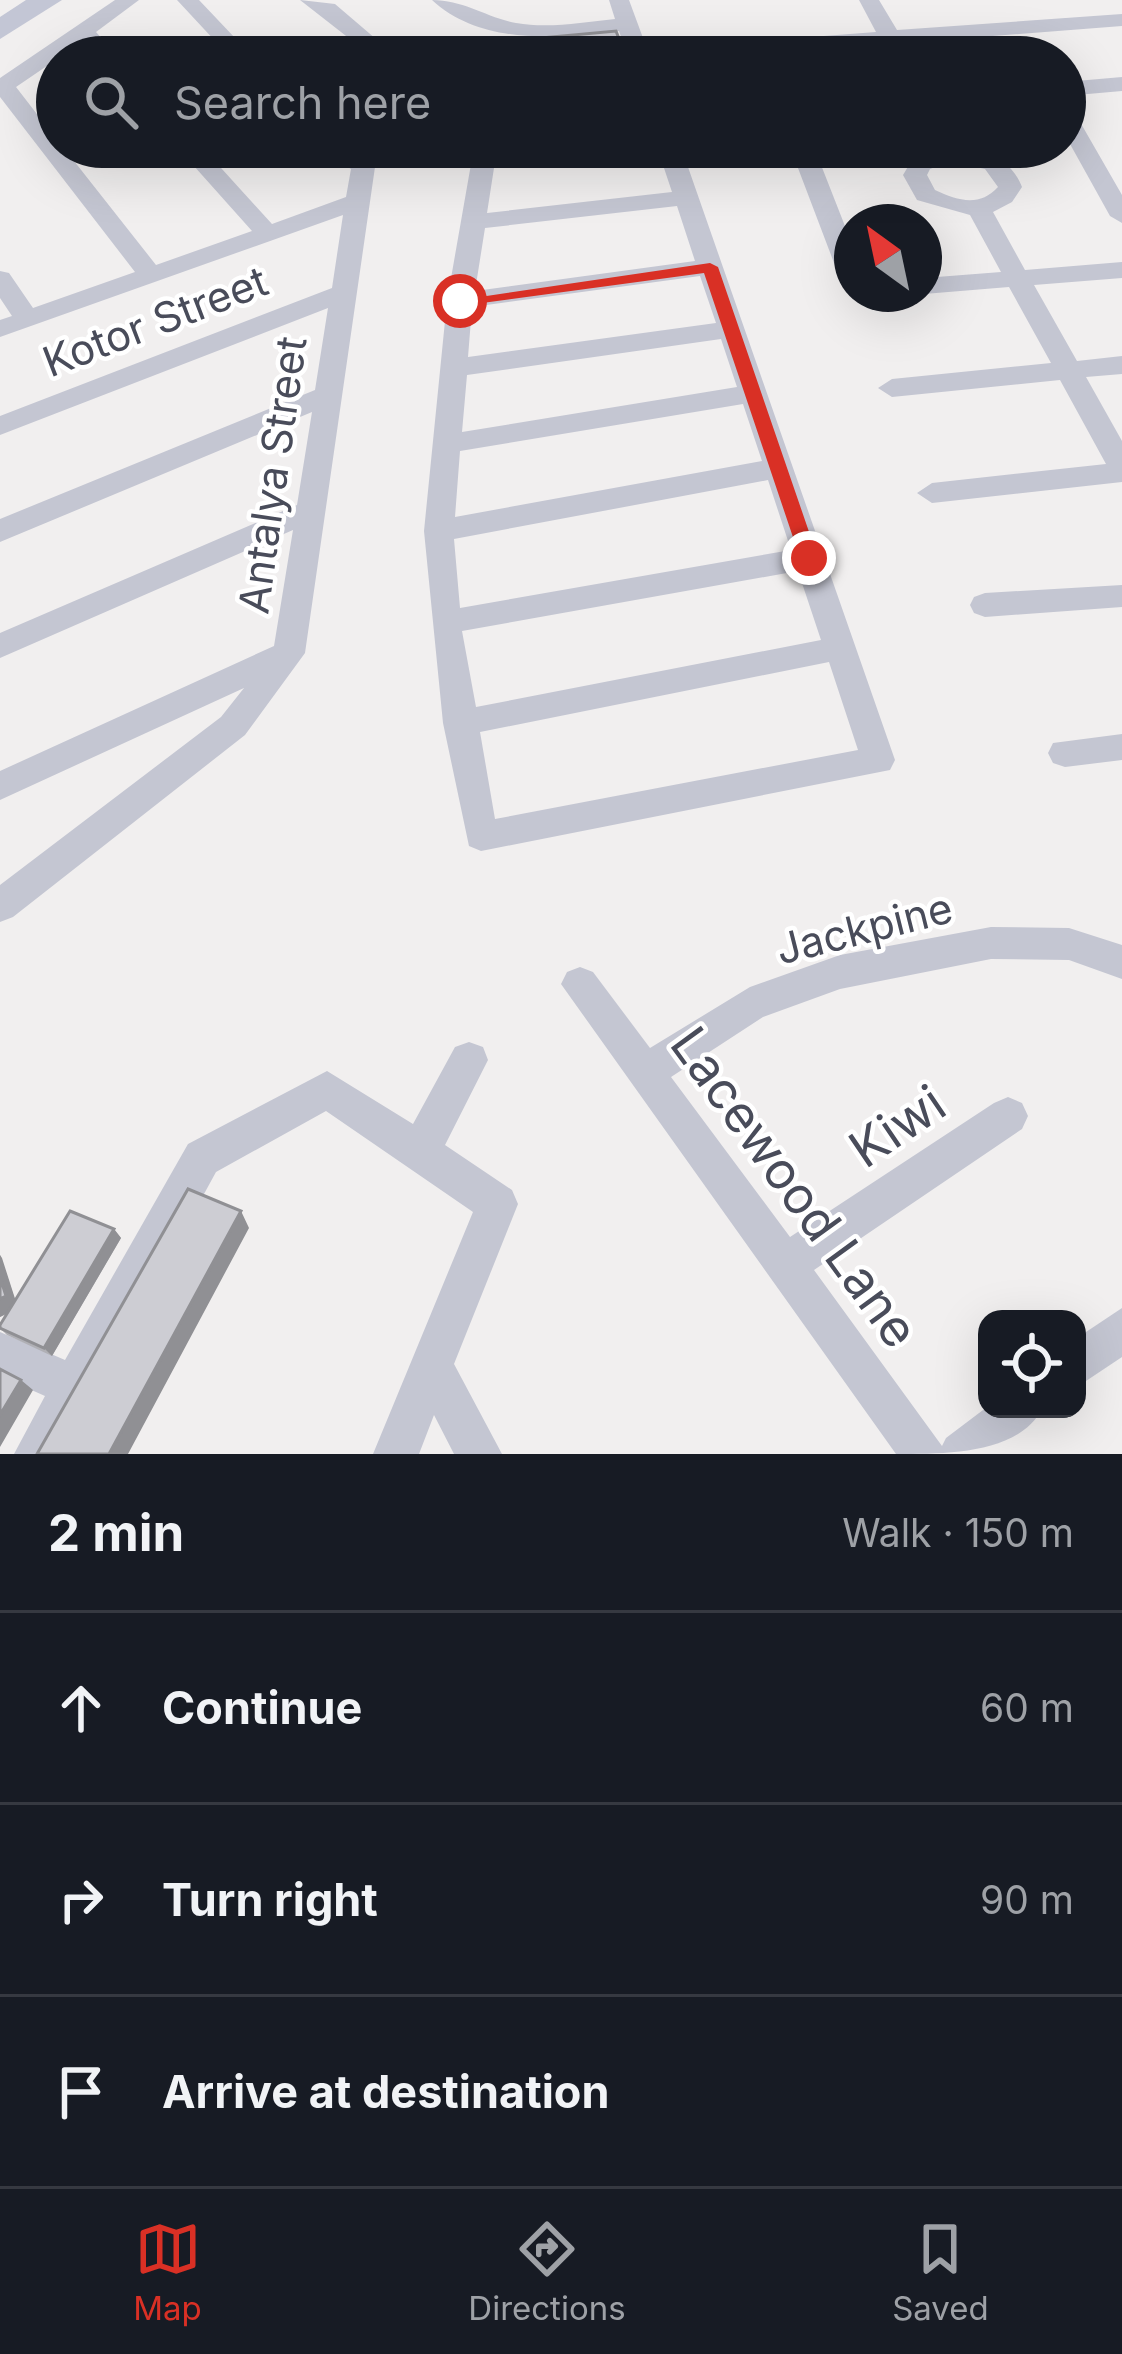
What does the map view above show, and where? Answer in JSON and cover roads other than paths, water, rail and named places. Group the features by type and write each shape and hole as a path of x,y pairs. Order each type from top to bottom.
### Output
{"street":[{"path":"0,30 47,0"},
{"path":"77,36 129,0"},
{"path":"187,0 222,36"},
{"path":"310,0 328,8 361,36"},
{"path":"444,0 496,28 522,33 628,24"},
{"path":"620,0 632,36"},
{"path":"869,0 890,36"},
{"path":"988,36 1122,20"},
{"path":"84,31 88,36"},
{"path":"36,63 1,87 36,131"},
{"path":"1086,87 1122,84"},
{"path":"1086,153 1122,216"},
{"path":"66,168 151,275"},
{"path":"208,168 267,233"},
{"name":"Antalya Street","path":"0,906 233,726 289,653 340,294 368,168"},
{"path":"482,168 460,301 440,531 445,622 481,836 878,760 676,168"},
{"path":"810,168 834,230"},
{"path":"920,168 917,185 941,203 978,208 1006,196 1007,176 996,168"},
{"path":"476,222 687,198"},
{"path":"0,329 359,201"},
{"path":"932,493 1122,469 978,208"},
{"path":"460,301 710,267"},
{"path":"942,285 1122,270"},
{"path":"0,279 27,319"},
{"name":"Kotor Street","path":"0,426 340,294"},
{"path":"454,368 731,329"},
{"path":"892,388 1122,365"},
{"path":"447,443 753,393"},
{"path":"0,531 326,396"},
{"path":"440,531 778,468"},
{"path":"0,646 311,509"},
{"path":"445,622 809,558"},
{"path":"985,605 1122,596"},
{"path":"459,723 840,648"},
{"path":"0,786 289,653"},
{"path":"1065,753 1122,747"},
{"name":"Jackpine","path":"645,1073 750,1004 841,972 991,944 1069,944 1122,962"},
{"name":"Lacewood Lane","path":"580,984 923,1454"},
{"path":"420,1151 469,1060"},
{"path":"37,1454 202,1159 328,1089 497,1204 396,1454"},
{"name":"Kiwi","path":"785,1265 1008,1116"},
{"path":"1086,1358 1122,1330"},
{"path":"0,1354 73,1386"},
{"path":"433,1369 479,1454"},
{"path":"962,1454 1008,1418"}]}
